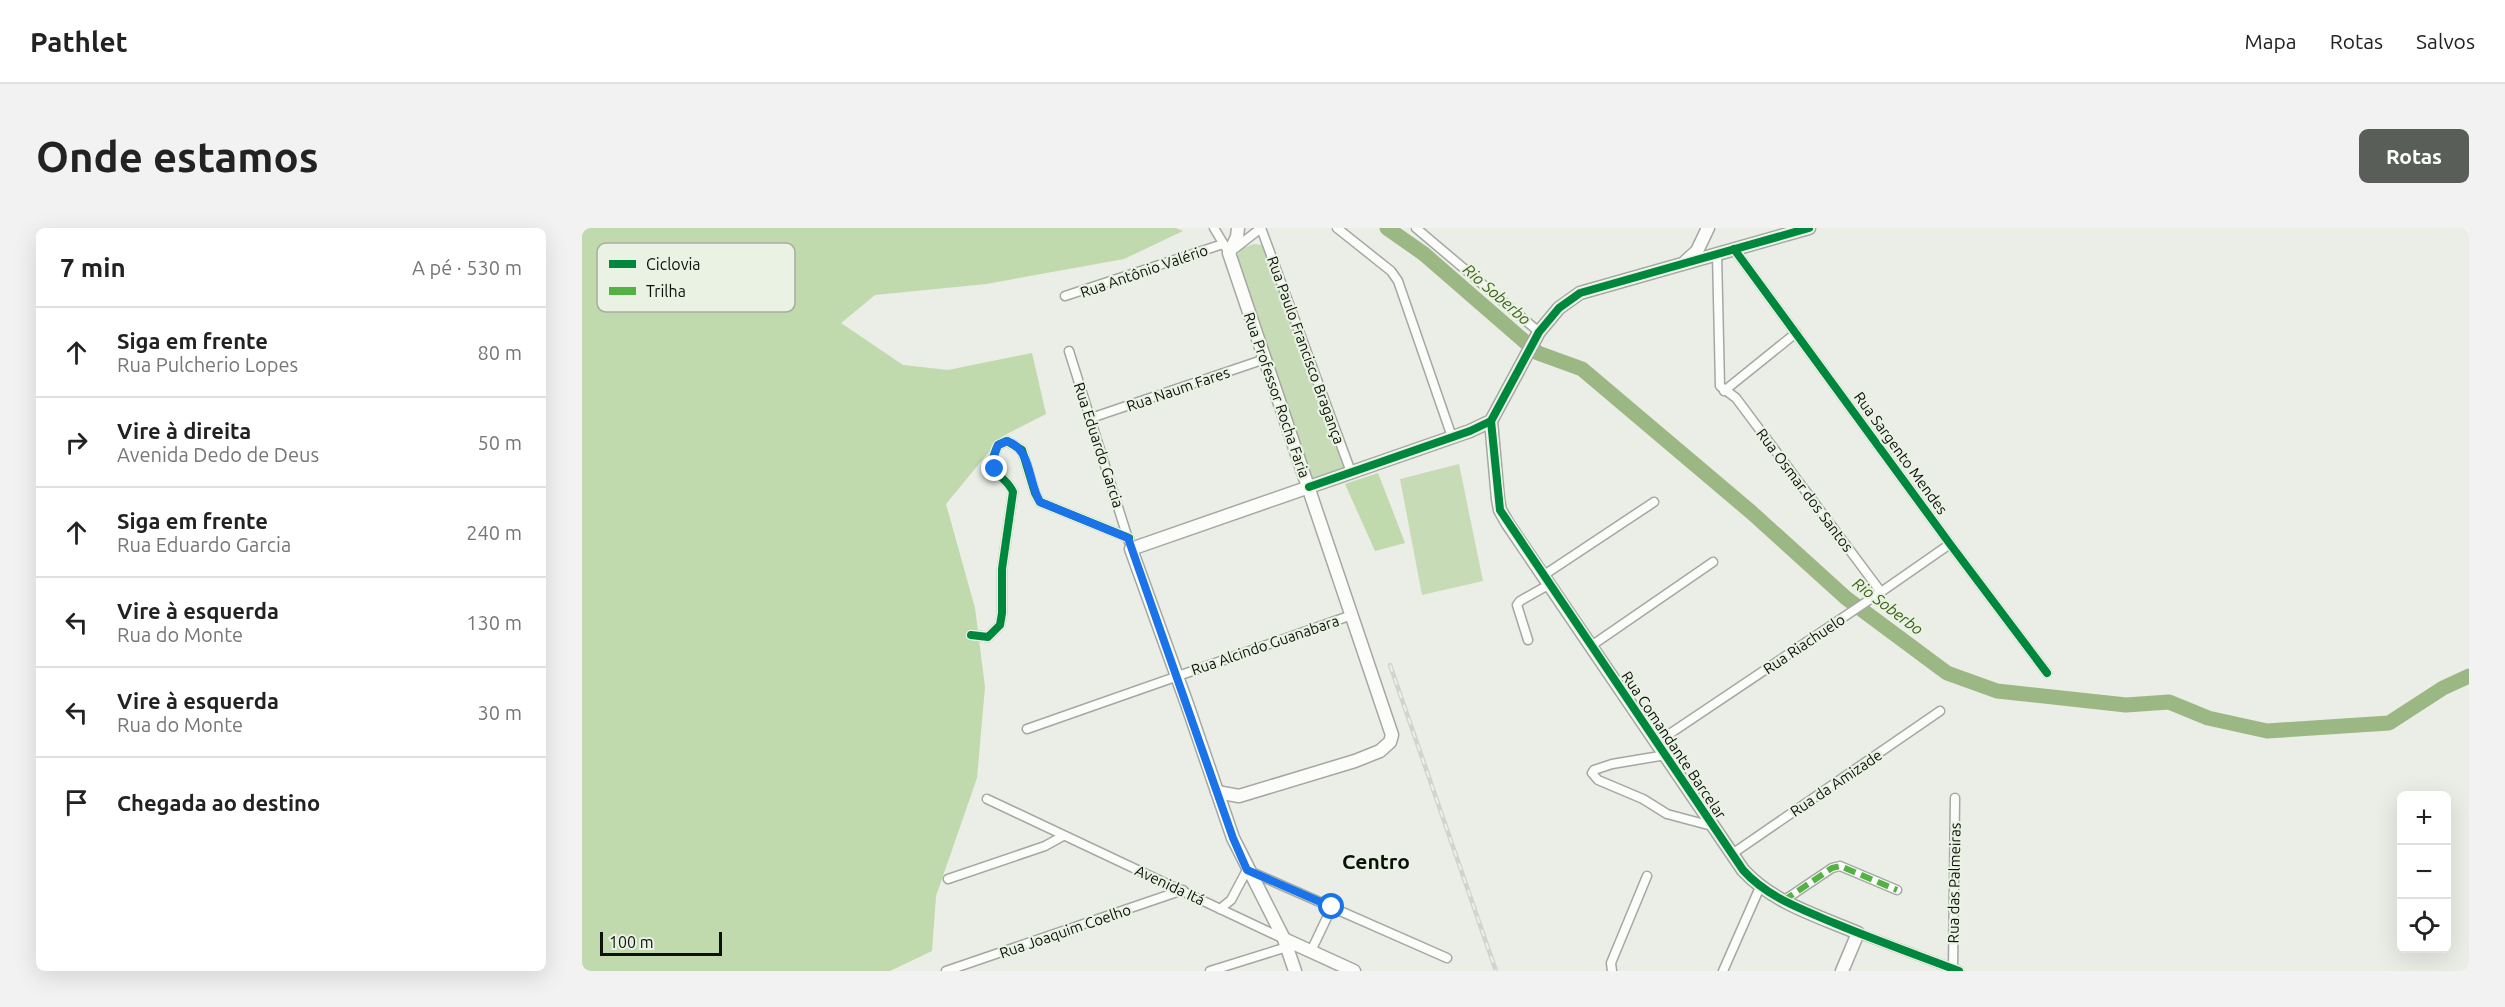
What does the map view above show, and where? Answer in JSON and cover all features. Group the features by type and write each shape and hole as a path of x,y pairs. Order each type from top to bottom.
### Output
{"main road":[{"path":"1226,249 1237,237 1238,228"},
{"path":"1700,254 1708,228"},
{"path":"1130,544 1309,487 1491,422 1537,337 1559,308 1580,293 1685,262 1700,254 1717,254 1809,228"},
{"name":"Rua Professor Rocha Faria","path":"1226,249 1392,735 1385,747 1371,755 1239,796"},
{"name":"Rua Comandante Barcelar","path":"1491,422 1495,482 1500,510 1743,870 1760,887 1783,901 1858,933"},
{"name":"Rua Eduardo Garcia","path":"1130,544 1223,811 1247,870 1285,943 1295,971"},
{"path":"1217,792 1239,796"},
{"path":"1223,811 1239,796"},
{"path":"1842,971 1858,933"},
{"name":"Avenida Itá","path":"1285,943 1311,951 1354,971"}],"street":[{"name":"Rua Professor Rocha Faria","path":"1214,228 1226,249"},
{"path":"1238,228 1252,235"},
{"name":"Rua Antônio Valério","path":"1065,296 1226,249 1261,228"},
{"name":"Rua Paulo Francisco Bragança","path":"1261,228 1351,472"},
{"path":"1336,228 1391,271 1398,281 1452,436"},
{"path":"1416,228 1537,337"},
{"name":"Rua Sargento Mendes","path":"1734,249 2047,673"},
{"path":"1717,254 1720,386 1724,390 1796,333"},
{"name":"Rua Eduardo Garcia","path":"1069,351 1130,544"},
{"name":"Rua Naum Fares","path":"1091,418 1265,360"},
{"name":"Rua Osmar dos Santos","path":"1724,390 1736,398 1881,592"},
{"path":"971,635 988,637 1000,625 1002,613 1002,568 1013,492 1010,485 998,476 995,469 993,459 998,445 1007,441 1022,450 1035,493 1046,506 1130,544"},
{"path":"1528,640 1517,605 1520,601 1654,502"},
{"name":"Rua Riachuelo","path":"1656,743 1950,544"},
{"path":"1591,646 1713,561"},
{"name":"Rua Alcindo Guanabara","path":"1027,729 1352,615"},
{"name":"Rua da Amizade","path":"1732,854 1940,711"},
{"path":"1666,755 1612,764 1594,770 1593,777 1643,799 1667,814 1712,826"},
{"name":"Rua das Palmeiras","path":"1955,798 1956,970"},
{"name":"Avenida Itá","path":"987,799 1183,890 1285,943"},
{"path":"948,879 1045,846 1063,836"},
{"path":"1783,901 1832,868 1840,866 1897,890"},
{"path":"1220,909 1231,900 1247,870 1447,958"},
{"path":"1612,971 1611,963 1647,876"},
{"path":"1723,971 1760,887"},
{"name":"Rua Joaquim Coelho","path":"946,971 1183,890"},
{"path":"1231,900 1234,916"},
{"path":"1311,951 1332,907"},
{"path":"1267,952 1274,943 1269,933"},
{"name":"Rua Comandante Barcelar","path":"1858,933 1956,970"},
{"path":"1210,971 1267,952 1285,943"}],"green space":[{"path":"582,228 1176,228 1183,231 1124,259 986,284 875,295 841,323 903,365 948,370 1032,353 1046,414 1001,437 946,504 975,608 985,687 977,778 936,896 932,951 890,971 582,971"},
{"path":"1254,244 1263,245 1344,468 1311,481 1236,257 1241,249"},
{"path":"1459,464 1483,581 1422,595 1400,479"},
{"path":"1378,473 1405,543 1375,551 1345,484"}],"waterway":[{"name":"Rio Soberbo","path":"1387,228 1424,254 1538,353 1582,369 1751,512 1846,598 1947,673 1997,691 2126,705 2169,702 2208,718 2267,731 2389,723 2443,688 2469,676"}],"railway":[{"path":"1390,665 1496,971"}],"marked path":[{"path":"1783,901 1832,868 1840,866 1897,890"}],"cycle path":[{"path":"1309,487 1470,431 1491,421 1539,332 1559,308 1580,293 1809,228"},
{"path":"1734,249 2047,673"},
{"path":"1491,421 1500,510 1743,870 1763,888 1797,907 1959,971"},
{"path":"971,635 988,637 1000,625 1002,613 1002,569 1013,492 994,468 994,455 998,445 1007,441 1022,450 1040,502 1129,538"}],"district":[{"name":"Centro","path":"1376,861"}],"route":[{"path":"995,469 993,459 998,445 1007,441 1014,444 1022,450 1026,458 1035,493 1040,502 1128,538 1236,847 1247,870 1332,907"}]}
